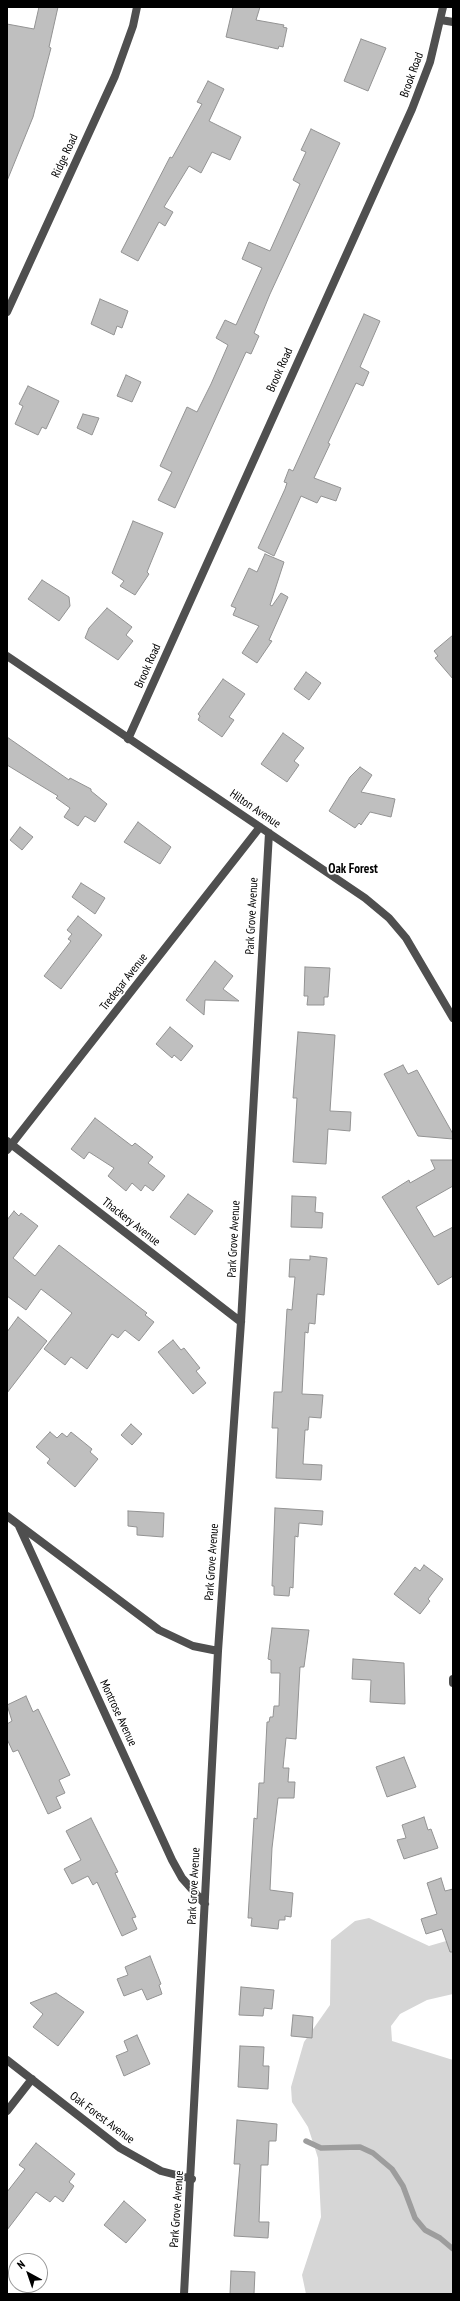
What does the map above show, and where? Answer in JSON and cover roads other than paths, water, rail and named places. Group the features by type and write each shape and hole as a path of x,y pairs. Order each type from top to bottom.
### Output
{"street":[{"name":"Ridge Road","path":"7,312 115,76 133,26 137,7"},
{"name":"Brook Road","path":"128,739 412,110 430,62 443,7"},
{"path":"441,20 453,22"},
{"name":"Hilton Avenue","path":"7,656 365,898 389,918 406,938 453,1018"},
{"name":"Tredegar Avenue","path":"9,1145 260,827"},
{"name":"Park Grove Avenue","path":"184,2294 192,2179 218,1651 241,1322 269,833"},
{"name":"Thackery Avenue","path":"9,1145 241,1322"},
{"name":"Montrose Avenue","path":"7,1516 159,1630 193,1646 218,1651"},
{"name":"Montrose Avenue","path":"19,1526 172,1860 182,1878 205,1904"},
{"name":"Oak Forest Avenue","path":"7,2060 125,2151 161,2170 192,2179"},
{"path":"7,2111 32,2079"}],"waterway":[{"path":"306,2141 321,2148 360,2147 373,2153 392,2169 403,2186 415,2218 425,2230 440,2238 453,2249"}],"district":[{"name":"Oak Forest","path":"353,869"}]}
